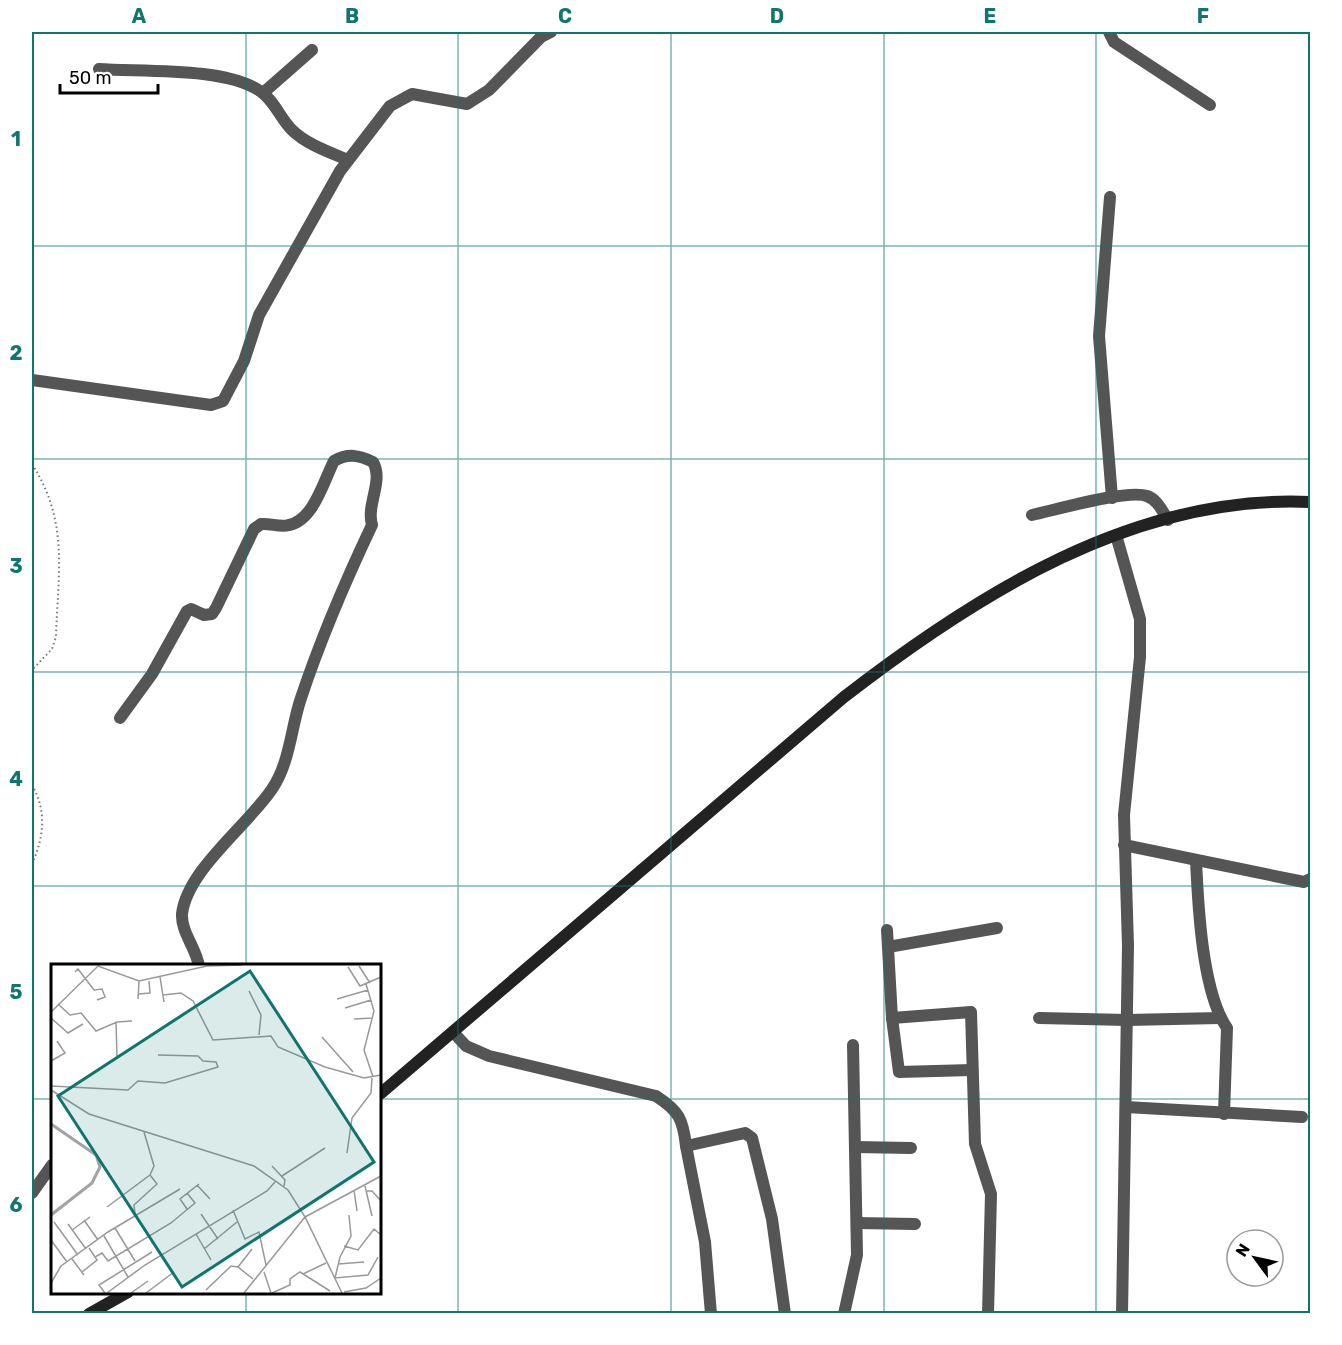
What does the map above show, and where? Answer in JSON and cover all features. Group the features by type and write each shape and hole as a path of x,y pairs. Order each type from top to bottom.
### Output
{"main road":[{"path":"381,1093 844,697 902,652 1014,580 1072,552 1116,535 1168,520 1240,505 1311,502"},
{"path":"89,1314 126,1294"}],"street":[{"path":"32,380 211,405 223,400 244,361 259,315 348,160 390,106 403,97 421,96 468,104 489,90 541,37 550,32"},
{"path":"1108,32 1114,42 1210,105"},
{"path":"263,93 312,50"},
{"path":"99,69 219,75 252,85 263,93 292,130 322,150 348,160"},
{"path":"1110,197 1098,336 1113,498"},
{"path":"120,718 152,674 187,611 191,609 204,615 212,614 254,530 261,524 288,526 309,511 334,461 341,457 357,456 373,462 376,474 370,510 372,525 324,633 300,701 279,776 272,790 237,827 192,887 182,914 199,964"},
{"path":"1032,515 1113,498 1145,495 1156,501 1168,520"},
{"path":"1116,535 1140,619 1140,657 1124,845 1127,1020 1122,1314"},
{"path":"1124,845 1304,882 1311,879"},
{"path":"1196,860 1198,912 1210,978 1220,1018 1227,1028 1224,1114"},
{"path":"888,947 997,928"},
{"path":"887,930 892,1018 899,1072 972,1070"},
{"path":"892,1018 971,1012 975,1144 991,1194 988,1314"},
{"path":"1039,1018 1127,1020 1220,1018"},
{"path":"453,1032 466,1046 489,1056 657,1096 675,1108 684,1127 705,1242 711,1314"},
{"path":"844,1314 857,1255 853,1045"},
{"path":"1126,1107 1302,1117"},
{"path":"686,1146 745,1133 752,1138 772,1219 785,1314"},
{"path":"855,1147 911,1148"},
{"path":"32,1192 51,1166"},
{"path":"857,1223 915,1224"}],"path":[{"path":"32,464 51,501 57,520 59,541 56,637 52,649 32,670"},
{"path":"32,785 40,798 44,814 32,864"}]}
